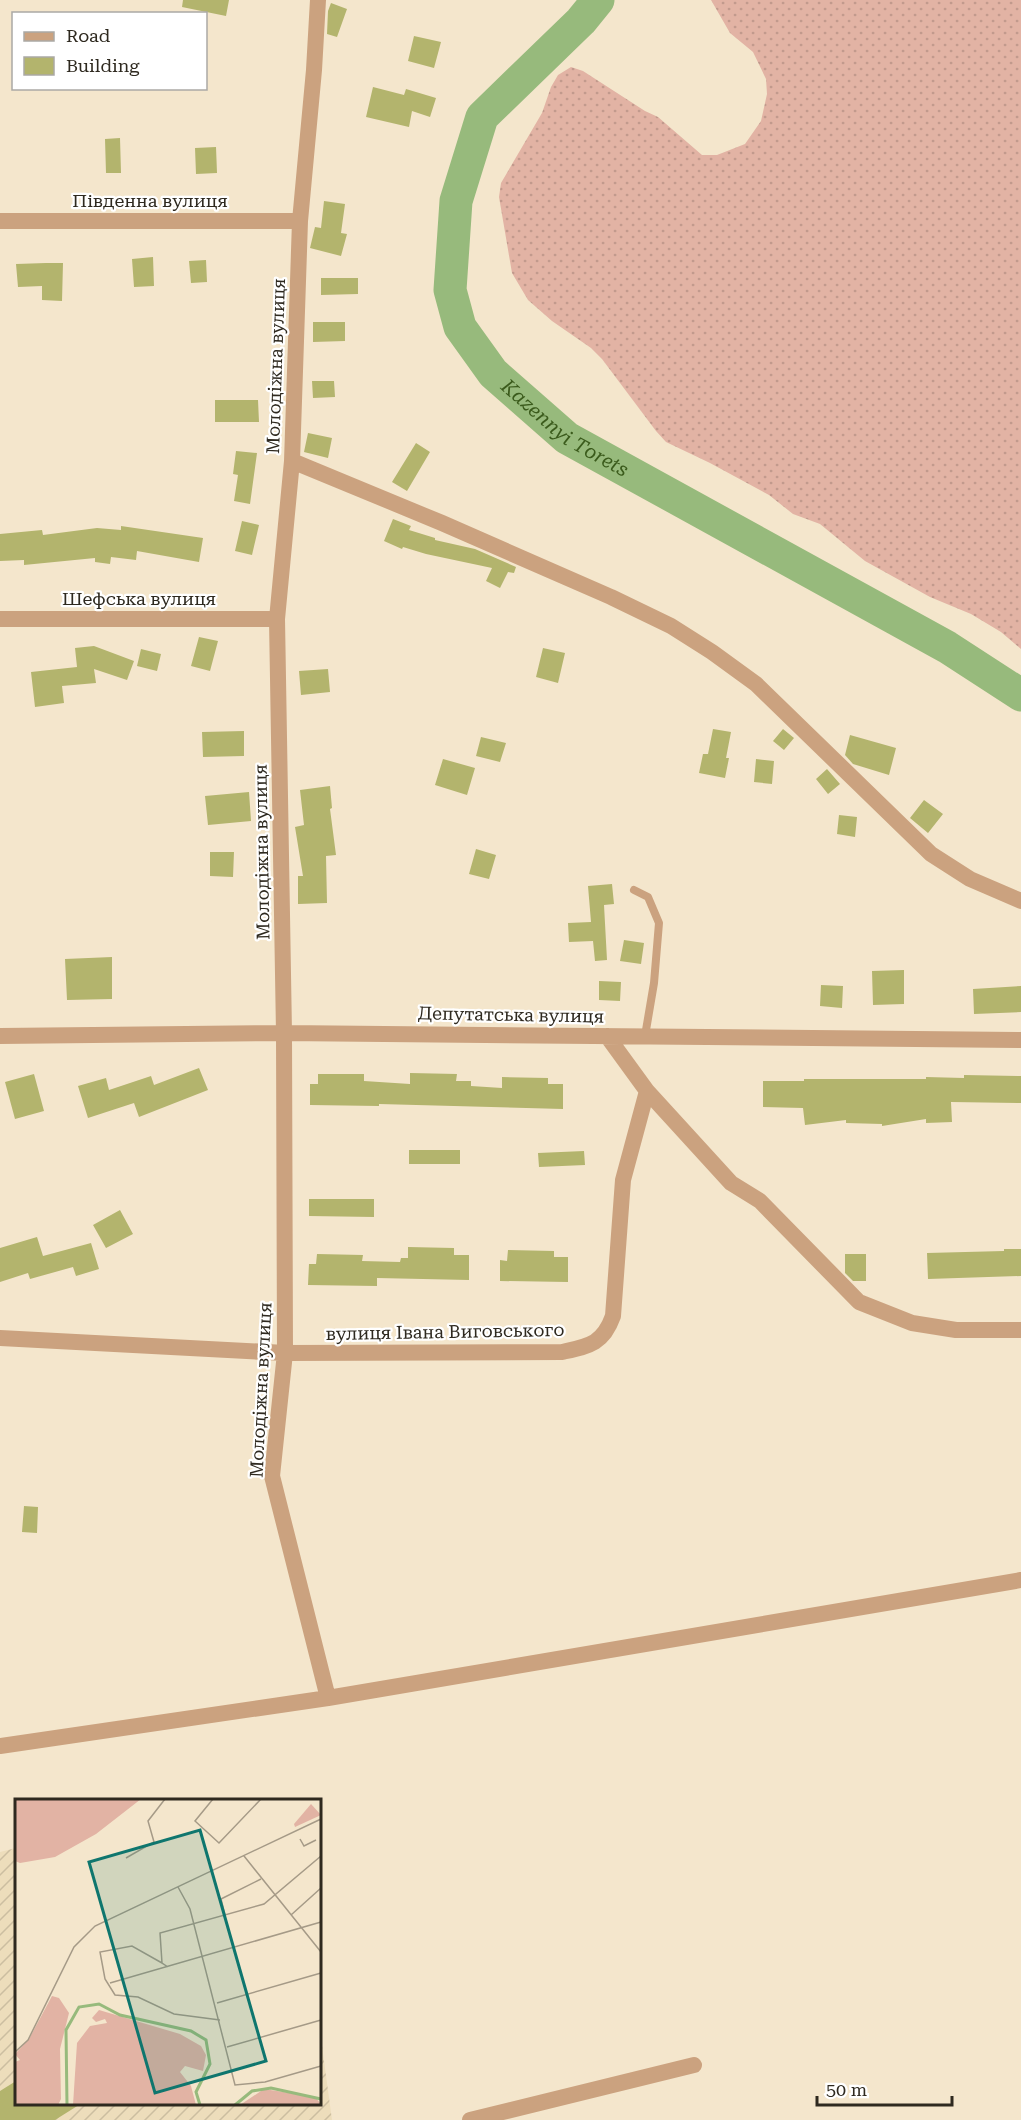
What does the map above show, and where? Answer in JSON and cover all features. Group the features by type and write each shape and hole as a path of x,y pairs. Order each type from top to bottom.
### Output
{"street":[{"name":"Молодіжна вулиця","path":"318,0 300,221 292,461 277,619 284,1033 285,1353 272,1476 328,1698"},
{"name":"Південна вулиця","path":"0,221 300,221"},
{"path":"292,461 442,523 611,597 671,626 756,684 932,854 970,879 1021,901"},
{"name":"Шефська вулиця","path":"0,619 277,619"},
{"name":"Депутатська вулиця","path":"0,1036 284,1033 1021,1040"},
{"path":"607,1036 647,1091 731,1183 760,1201 859,1302 912,1323 956,1330 1021,1330"},
{"name":"вулиця Івана Виговського","path":"0,1338 285,1353 562,1352 588,1347 607,1333 613,1316 622,1180 647,1091"},
{"path":"0,1746 328,1698 1021,1580"},
{"path":"470,2120 694,2065"}],"lane":[{"path":"634,890 648,897 659,922 654,983 645,1036"}],"shaded area":[{"path":"711,0 1021,0 1021,649 1001,632 971,614 930,597 865,561 820,524 793,514 769,495 666,442 602,359 528,300 512,273 499,197 501,183 542,113 558,75 571,67 583,71 658,117 702,155 717,155 745,144 761,121 767,94 766,79 753,52 730,33"},
{"path":"15,1848 15,2105 321,2105 321,2038 332,2120 0,2120 0,1852"}],"building":[{"path":"183,0 229,0 226,16 182,7"},
{"path":"331,3 347,9 337,37 327,34 328,11"},
{"path":"414,36 441,42 434,68 408,61"},
{"path":"373,87 404,95 406,89 436,98 430,117 412,111 409,127 366,117"},
{"path":"120,138 121,173 106,173 105,139"},
{"path":"216,147 217,173 196,174 195,148"},
{"path":"324,201 345,204 341,233 347,234 341,256 310,248 315,227 321,228"},
{"path":"153,257 154,286 134,287 132,259"},
{"path":"206,260 207,282 191,283 189,261"},
{"path":"63,263 62,301 42,300 42,286 18,287 16,264"},
{"path":"321,278 358,278 358,294 321,295"},
{"path":"313,322 345,322 345,341 313,342"},
{"path":"312,381 334,381 335,397 313,398"},
{"path":"215,400 258,400 259,422 215,422"},
{"path":"308,433 332,438 328,458 304,452"},
{"path":"416,443 430,452 407,491 392,482"},
{"path":"236,451 257,453 250,504 234,501 238,475 233,474"},
{"path":"393,519 411,526 409,530 435,538 435,540 475,549 516,567 514,573 508,572 500,588 486,581 492,568 403,547 402,549 384,541"},
{"path":"242,521 259,525 252,555 235,551"},
{"path":"121,526 203,538 199,562 137,551 136,560 111,557 110,564 95,562 95,558 24,565 24,560 0,561 0,534 42,530 43,535 97,528 121,530"},
{"path":"199,637 218,641 210,671 191,666"},
{"path":"94,646 134,661 127,680 94,669 96,683 62,686 64,703 35,707 31,672 77,667 75,648"},
{"path":"543,648 565,653 558,683 536,677"},
{"path":"141,649 161,654 157,671 137,666"},
{"path":"328,669 330,692 301,695 299,671"},
{"path":"713,729 731,732 725,778 699,773 703,754 708,754"},
{"path":"783,729 794,738 784,750 773,741"},
{"path":"244,731 244,756 203,757 202,732"},
{"path":"850,735 896,748 889,775 853,764 845,755"},
{"path":"481,737 506,743 500,762 476,756"},
{"path":"443,759 475,768 467,795 435,785"},
{"path":"756,759 774,761 772,784 754,782"},
{"path":"827,769 840,784 828,794 816,779"},
{"path":"330,786 332,808 330,809 336,855 326,856 327,903 298,904 298,876 303,876 295,827 304,825 300,790"},
{"path":"249,792 251,821 208,825 205,796"},
{"path":"924,800 943,814 928,833 910,818"},
{"path":"839,815 857,817 855,837 837,834"},
{"path":"476,849 496,855 489,879 469,874"},
{"path":"210,852 234,852 233,877 210,876"},
{"path":"612,884 614,904 604,905 607,960 595,961 593,941 569,942 568,923 591,922 588,886"},
{"path":"624,940 644,943 641,964 620,961"},
{"path":"112,957 112,999 67,1000 65,959"},
{"path":"904,970 904,1004 873,1005 872,971"},
{"path":"599,981 621,982 620,1001 599,1000"},
{"path":"821,985 843,986 842,1008 820,1006"},
{"path":"1021,986 1021,1012 974,1014 973,989"},
{"path":"199,1068 208,1090 139,1117 134,1103 88,1118 78,1086 106,1078 109,1090 151,1076 154,1085"},
{"path":"410,1073 457,1074 456,1081 471,1081 471,1086 502,1088 502,1077 548,1078 548,1084 563,1084 563,1109 379,1104 379,1106 310,1105 310,1084 318,1084 318,1074 364,1074 364,1081 410,1084"},
{"path":"34,1074 44,1111 15,1119 5,1082"},
{"path":"964,1075 1021,1076 1021,1103 951,1102 952,1122 926,1123 926,1119 882,1126 882,1124 846,1123 846,1120 805,1125 803,1108 763,1107 763,1081 964,1078"},
{"path":"409,1150 460,1150 460,1164 409,1164"},
{"path":"584,1151 585,1165 539,1167 538,1153"},
{"path":"309,1199 374,1199 374,1217 309,1216"},
{"path":"120,1210 133,1234 106,1248 93,1225"},
{"path":"37,1237 43,1256 91,1243 99,1269 76,1276 73,1267 30,1279 28,1273 0,1282 0,1248"},
{"path":"408,1247 454,1248 454,1255 469,1255 469,1280 377,1278 377,1286 308,1285 309,1264 316,1264 317,1254 363,1255 362,1261 400,1262 401,1258 408,1258"},
{"path":"1004,1249 1021,1249 1021,1276 928,1279 927,1253 1004,1251"},
{"path":"508,1250 554,1251 554,1257 568,1257 568,1282 500,1281 500,1260 507,1261"},
{"path":"845,1254 866,1254 866,1281 853,1281 845,1273"},
{"path":"24,1506 38,1507 37,1533 22,1532"},
{"path":"15,2082 15,2105 79,2105 55,2120 0,2120 0,2091"}],"waterway":[{"name":"Kazennyi Torets","path":"598,0 581,21 482,117 456,201 450,290 460,327 493,373 567,438 947,647 1021,695"}]}
